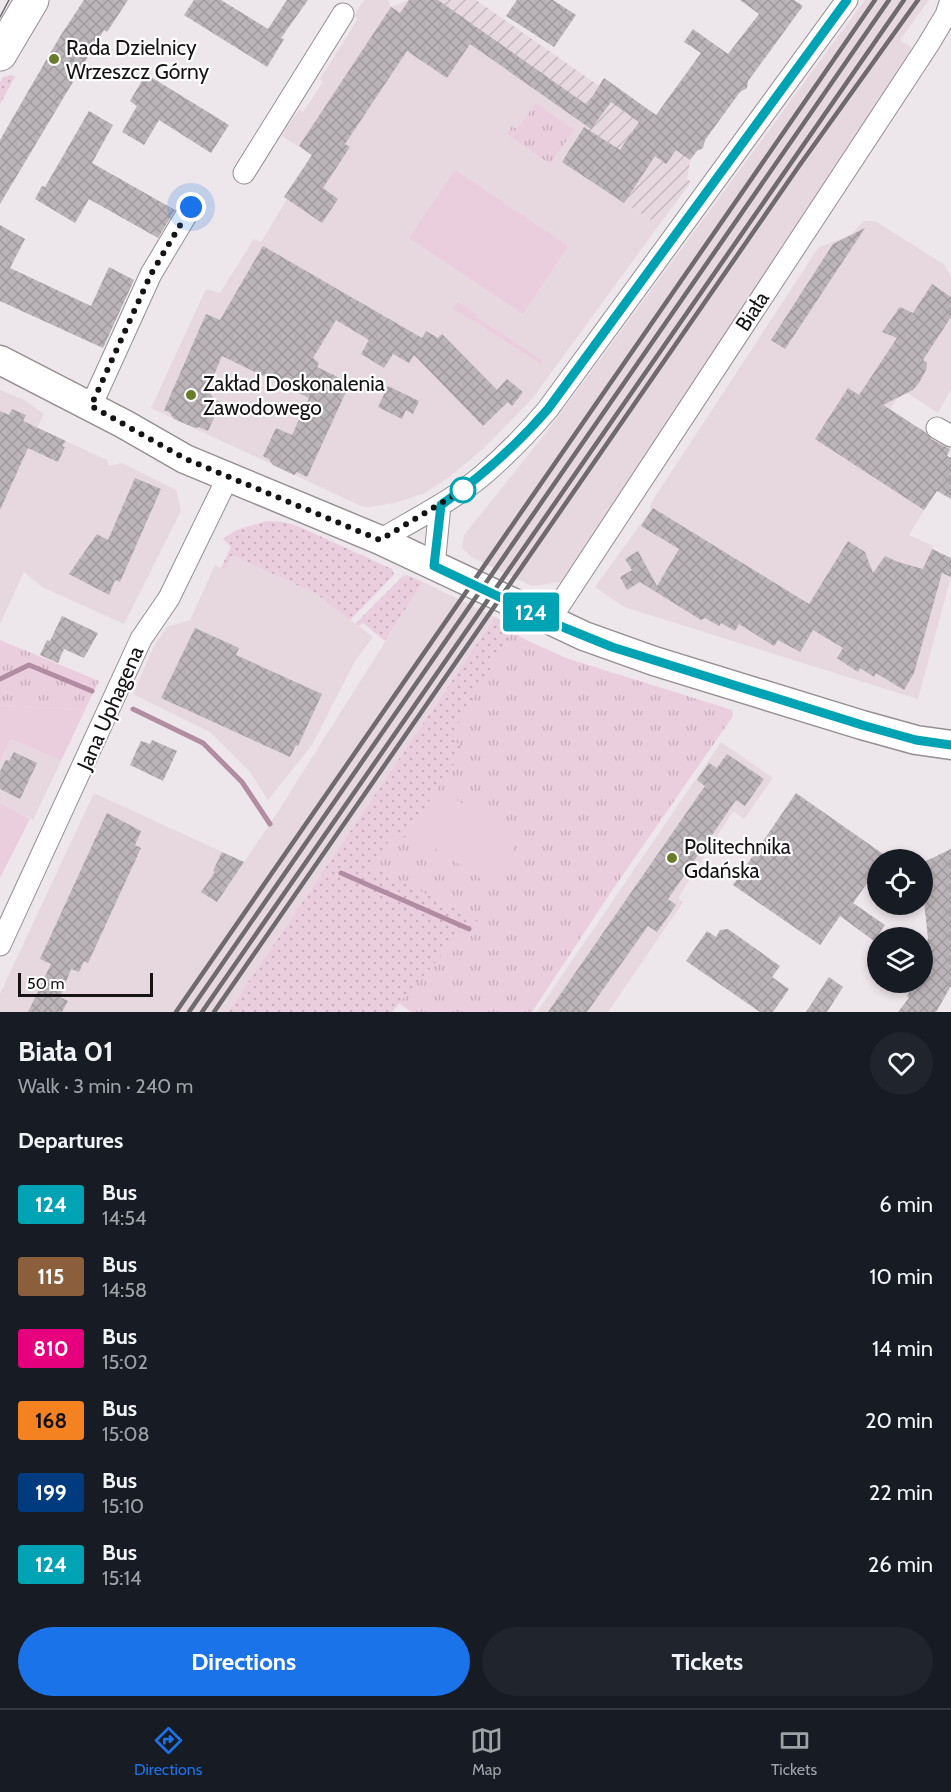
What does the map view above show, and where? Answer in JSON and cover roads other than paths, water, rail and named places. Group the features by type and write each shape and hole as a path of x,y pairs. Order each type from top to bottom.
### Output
{"main road":[{"path":"0,54 32,0"},
{"path":"0,360 91,406 186,459 380,540 549,621 612,647 891,733 951,745"}],"street":[{"path":"380,540 441,505 482,476 548,409 847,0"},
{"name":"Biała","path":"549,621 949,11"},
{"path":"244,173 343,14"},
{"path":"91,406 151,274 191,207"},
{"name":"Jana Uphagena","path":"0,945 141,639 169,598 228,477"},
{"path":"434,566 441,505"}],"waterway":[{"path":"0,679 29,665 92,691"},
{"path":"133,709 203,743 242,782 270,824"},
{"path":"341,873 469,929"}],"tram line":[{"path":"0,17 9,0"}],"railway":[{"path":"176,1012 875,0"},
{"path":"189,1012 889,0"},
{"path":"202,1012 904,0"},
{"path":"214,1012 799,166 918,0"}],"place":[{"name":"Rada Dzielnicy Wrzeszcz Górny","path":"54,59"},
{"name":"Zakład Doskonalenia Zawodowego","path":"191,395"},
{"name":"Politechnika Gdańska","path":"672,858"}]}
